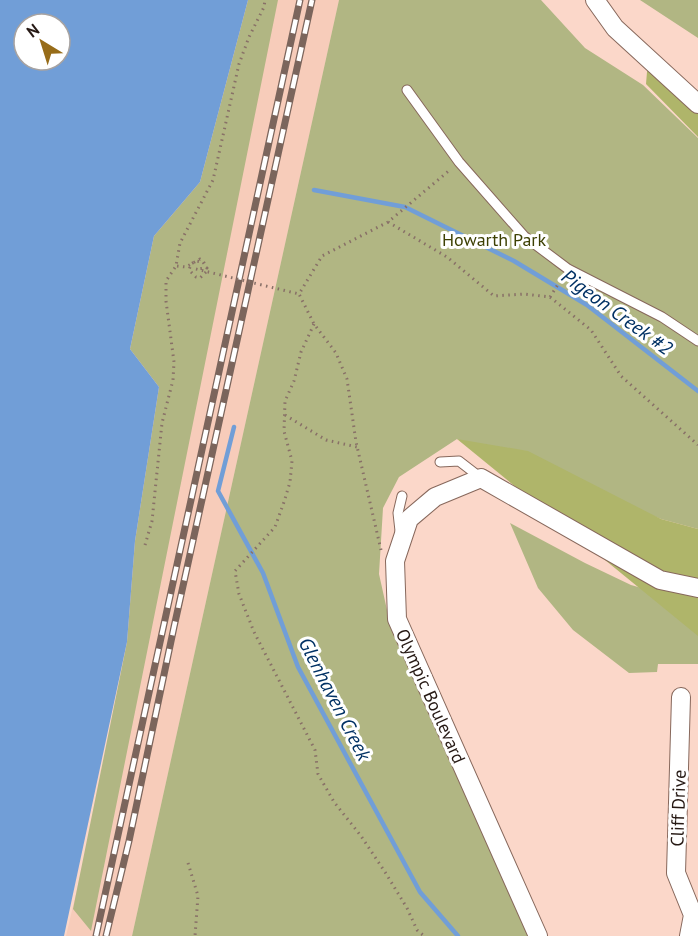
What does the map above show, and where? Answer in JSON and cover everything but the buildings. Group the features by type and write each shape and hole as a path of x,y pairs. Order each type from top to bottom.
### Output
{"street":[{"path":"595,0 615,28 698,105"},
{"path":"481,478 660,580 698,588"},
{"name":"Olympic Boulevard","path":"481,478 435,497 410,519 395,561 397,619 538,936"},
{"name":"Cliff Drive","path":"681,697 676,873 695,914"},
{"path":"689,936 695,914"}],"lane":[{"path":"407,90 459,162 524,236 568,269 662,317 698,341"},
{"path":"440,462 459,461 481,478"},
{"path":"402,496 398,513 402,542"}],"path":[{"path":"145,545 152,520 162,423 173,380 174,362 166,301 166,280 176,266 180,243 213,180 239,64 265,0"},
{"path":"299,294 322,255 388,222 448,171"},
{"path":"388,222 447,257 494,296 524,294 550,297 591,330 621,376 698,445"},
{"path":"176,266 186,267 194,261 200,259 203,261 208,270 200,278 191,274 189,270 191,264 199,261 203,262 207,268 196,269 299,294 314,324 336,353 347,379 357,447 382,555"},
{"path":"550,297 568,269"},
{"path":"314,324 301,352 294,381 285,401 284,431 292,461 290,482 274,527 235,571 239,594 254,632 315,750 318,774 334,802 361,836 385,872 407,908 417,930 424,936"},
{"path":"285,415 326,440 357,447"},
{"path":"188,863 198,896 195,936"}],"shaded area":[{"path":"266,0 339,0 132,936 66,936 132,654"}],"green space":[{"path":"248,0 278,0 91,931 73,909 127,642 135,541 159,387 130,349 154,236 200,182"},
{"name":"Howarth Park","path":"339,0 541,0 585,48 643,85 698,138 698,529 661,519 457,439 399,477 383,508 379,574 391,628 529,936 132,936"},
{"path":"640,0 698,0 698,38"},
{"path":"648,60 698,92 698,137 646,84"},
{"path":"457,439 528,451 661,519 698,529 698,636"},
{"path":"510,523 631,585 698,604 698,664 658,664 657,672 629,673 573,630 538,588"}],"water":[{"path":"0,0 248,0 200,182 154,236 130,349 159,387 135,541 127,642 64,936 0,936"}],"waterway":[{"name":"Pigeon Creek #2","path":"314,190 405,207 514,261 587,305 698,391"},
{"name":"Glenhaven Creek","path":"234,427 218,491 263,573 298,667 420,892 458,936"}],"railway":[{"path":"96,936 300,0"},
{"path":"106,936 129,841 312,0"}]}
